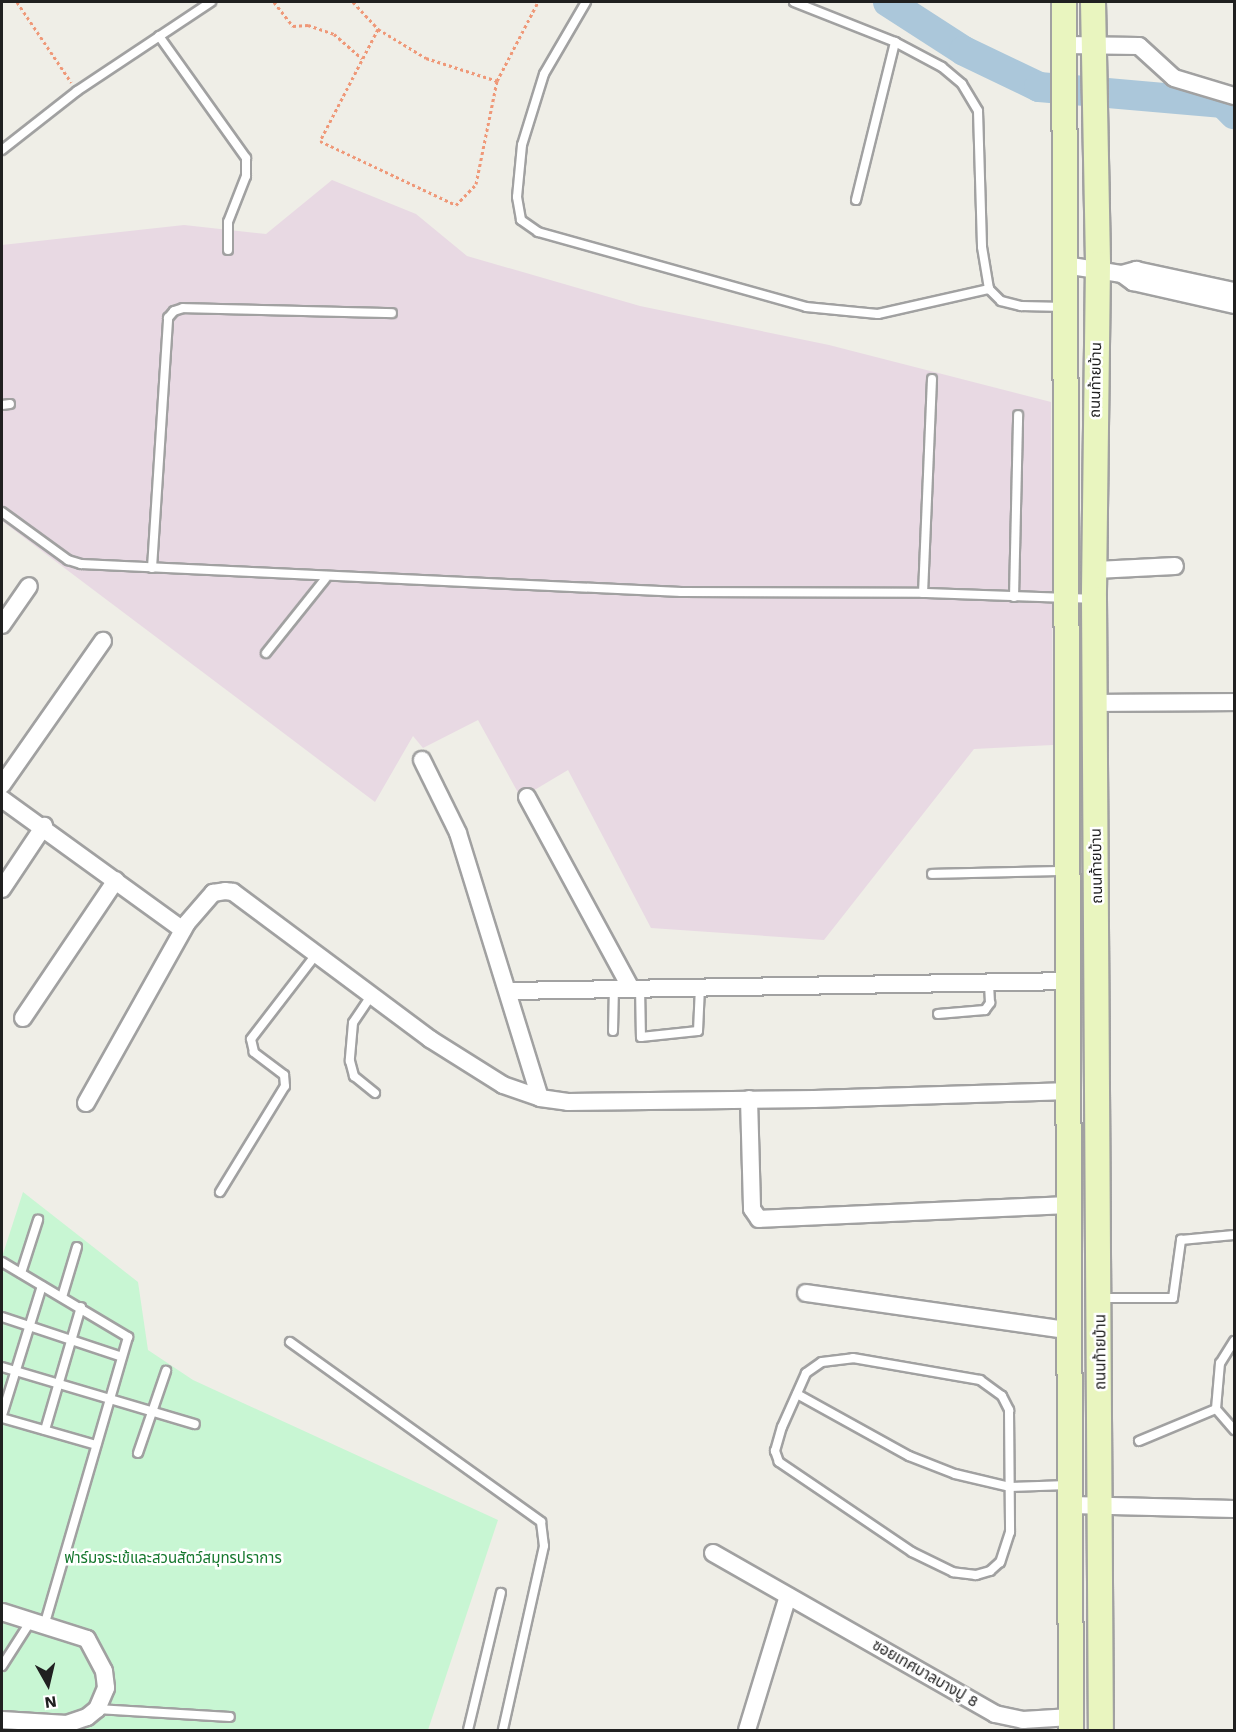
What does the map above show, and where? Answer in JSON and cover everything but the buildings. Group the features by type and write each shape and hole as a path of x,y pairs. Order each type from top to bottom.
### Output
{"street":[{"name":"ถนนท้ายบ้าน","path":"1064,2 1066,600 1072,1205 1071,1724"},
{"name":"ถนนท้ายบ้าน","path":"1093,2 1098,270 1094,599 1101,1298 1101,1731"},
{"path":"1064,45 1139,46 1174,78 1234,96"},
{"path":"1065,118 1094,119"},
{"path":"1065,265 1122,274 1136,270 1234,291"},
{"path":"1122,274 1133,282 1234,305"},
{"path":"1094,570 1175,566"},
{"path":"2,626 29,586"},
{"path":"2,785 103,641"},
{"path":"1095,703 1234,702"},
{"path":"422,760 458,833 510,992 540,1098"},
{"path":"527,797 628,987"},
{"path":"2,799 44,826 183,930"},
{"path":"2,889 44,826"},
{"path":"23,1018 116,880"},
{"path":"86,1103 183,930 213,893 233,892 370,996 503,1085 540,1098 568,1102 1071,1091"},
{"path":"510,992 628,987 1070,981"},
{"path":"749,1099 752,1209 759,1219 1072,1205"},
{"path":"806,1293 1072,1331"},
{"path":"1071,1495 1101,1503 1234,1509"},
{"name":"ซอยเทศบาลบางปู 8","path":"713,1553 995,1714 1023,1720 1071,1724"},
{"path":"747,1731 789,1596"},
{"path":"2,1612 39,1621 87,1639 96,1650 106,1688 97,1709 67,1724 2,1720"}],"lane":[{"path":"2,150 77,91 211,2"},
{"path":"586,2 544,74 522,145 517,197 521,220 538,232 806,307 878,314 989,289"},
{"path":"794,2 895,42 942,67 962,84 978,111 982,247 989,289 1001,301 1021,306 1065,307"},
{"path":"159,36 246,158 246,176 228,222 228,250"},
{"path":"856,200 895,42"},
{"path":"152,568 168,318 174,311 183,308 392,314"},
{"path":"923,593 932,380"},
{"path":"1014,597 1018,415"},
{"path":"2,512 68,560 152,568 325,579 681,592 923,593 1066,600 1094,599"},
{"path":"266,653 325,579"},
{"path":"932,874 1069,871"},
{"path":"220,1192 285,1086 284,1076 254,1052 251,1039 315,956"},
{"path":"938,1014 985,1010 990,1003 989,982"},
{"path":"628,987 641,1037 698,1031 700,986"},
{"path":"613,1031 628,987"},
{"path":"370,996 353,1023 350,1061 354,1076 375,1094"},
{"path":"21,1273 38,1220"},
{"path":"1101,1298 1173,1298 1181,1240 1234,1235"},
{"path":"62,1297 77,1247"},
{"path":"2,1262 128,1337 39,1621 2,1666"},
{"path":"42,1286 2,1417 96,1445"},
{"path":"45,1430 81,1307"},
{"path":"2,1317 122,1357"},
{"path":"1234,1341 1220,1363 1216,1409 1234,1430"},
{"path":"290,1342 541,1522 544,1546 503,1731"},
{"path":"853,1358 980,1380 1002,1396 1009,1410 1010,1532 1000,1562 976,1575 953,1572 882,1533 779,1462 775,1451 797,1394 806,1372 822,1362 853,1358"},
{"path":"2,1367 195,1424"},
{"path":"138,1453 165,1371"},
{"path":"797,1394 909,1456 956,1474 1010,1487 1071,1495"},
{"path":"1139,1441 1216,1409"},
{"path":"468,1731 501,1593"},
{"path":"97,1709 230,1717"}],"path":[{"path":"17,2 77,91"},
{"path":"274,2 293,26 308,25 334,34 363,58"},
{"path":"353,2 378,28 426,58 497,81"},
{"path":"378,28 320,141 456,205 476,184 497,81 538,2"}],"shaded area":[{"path":"332,180 416,214 467,256 640,306 829,345 1051,402 1053,745 974,749 824,940 651,928 568,770 521,798 478,720 423,748 413,736 375,802 2,521 2,245 184,225 266,234"}],"green space":[{"name":"ฟาร์มจระเข้และสวนสัตว์สมุทรปราการ","path":"23,1192 138,1282 148,1350 193,1380 498,1520 428,1730 2,1730 2,1257"}],"waterway":[{"path":"888,2 964,51 1039,87 1223,103 1234,114"}]}
